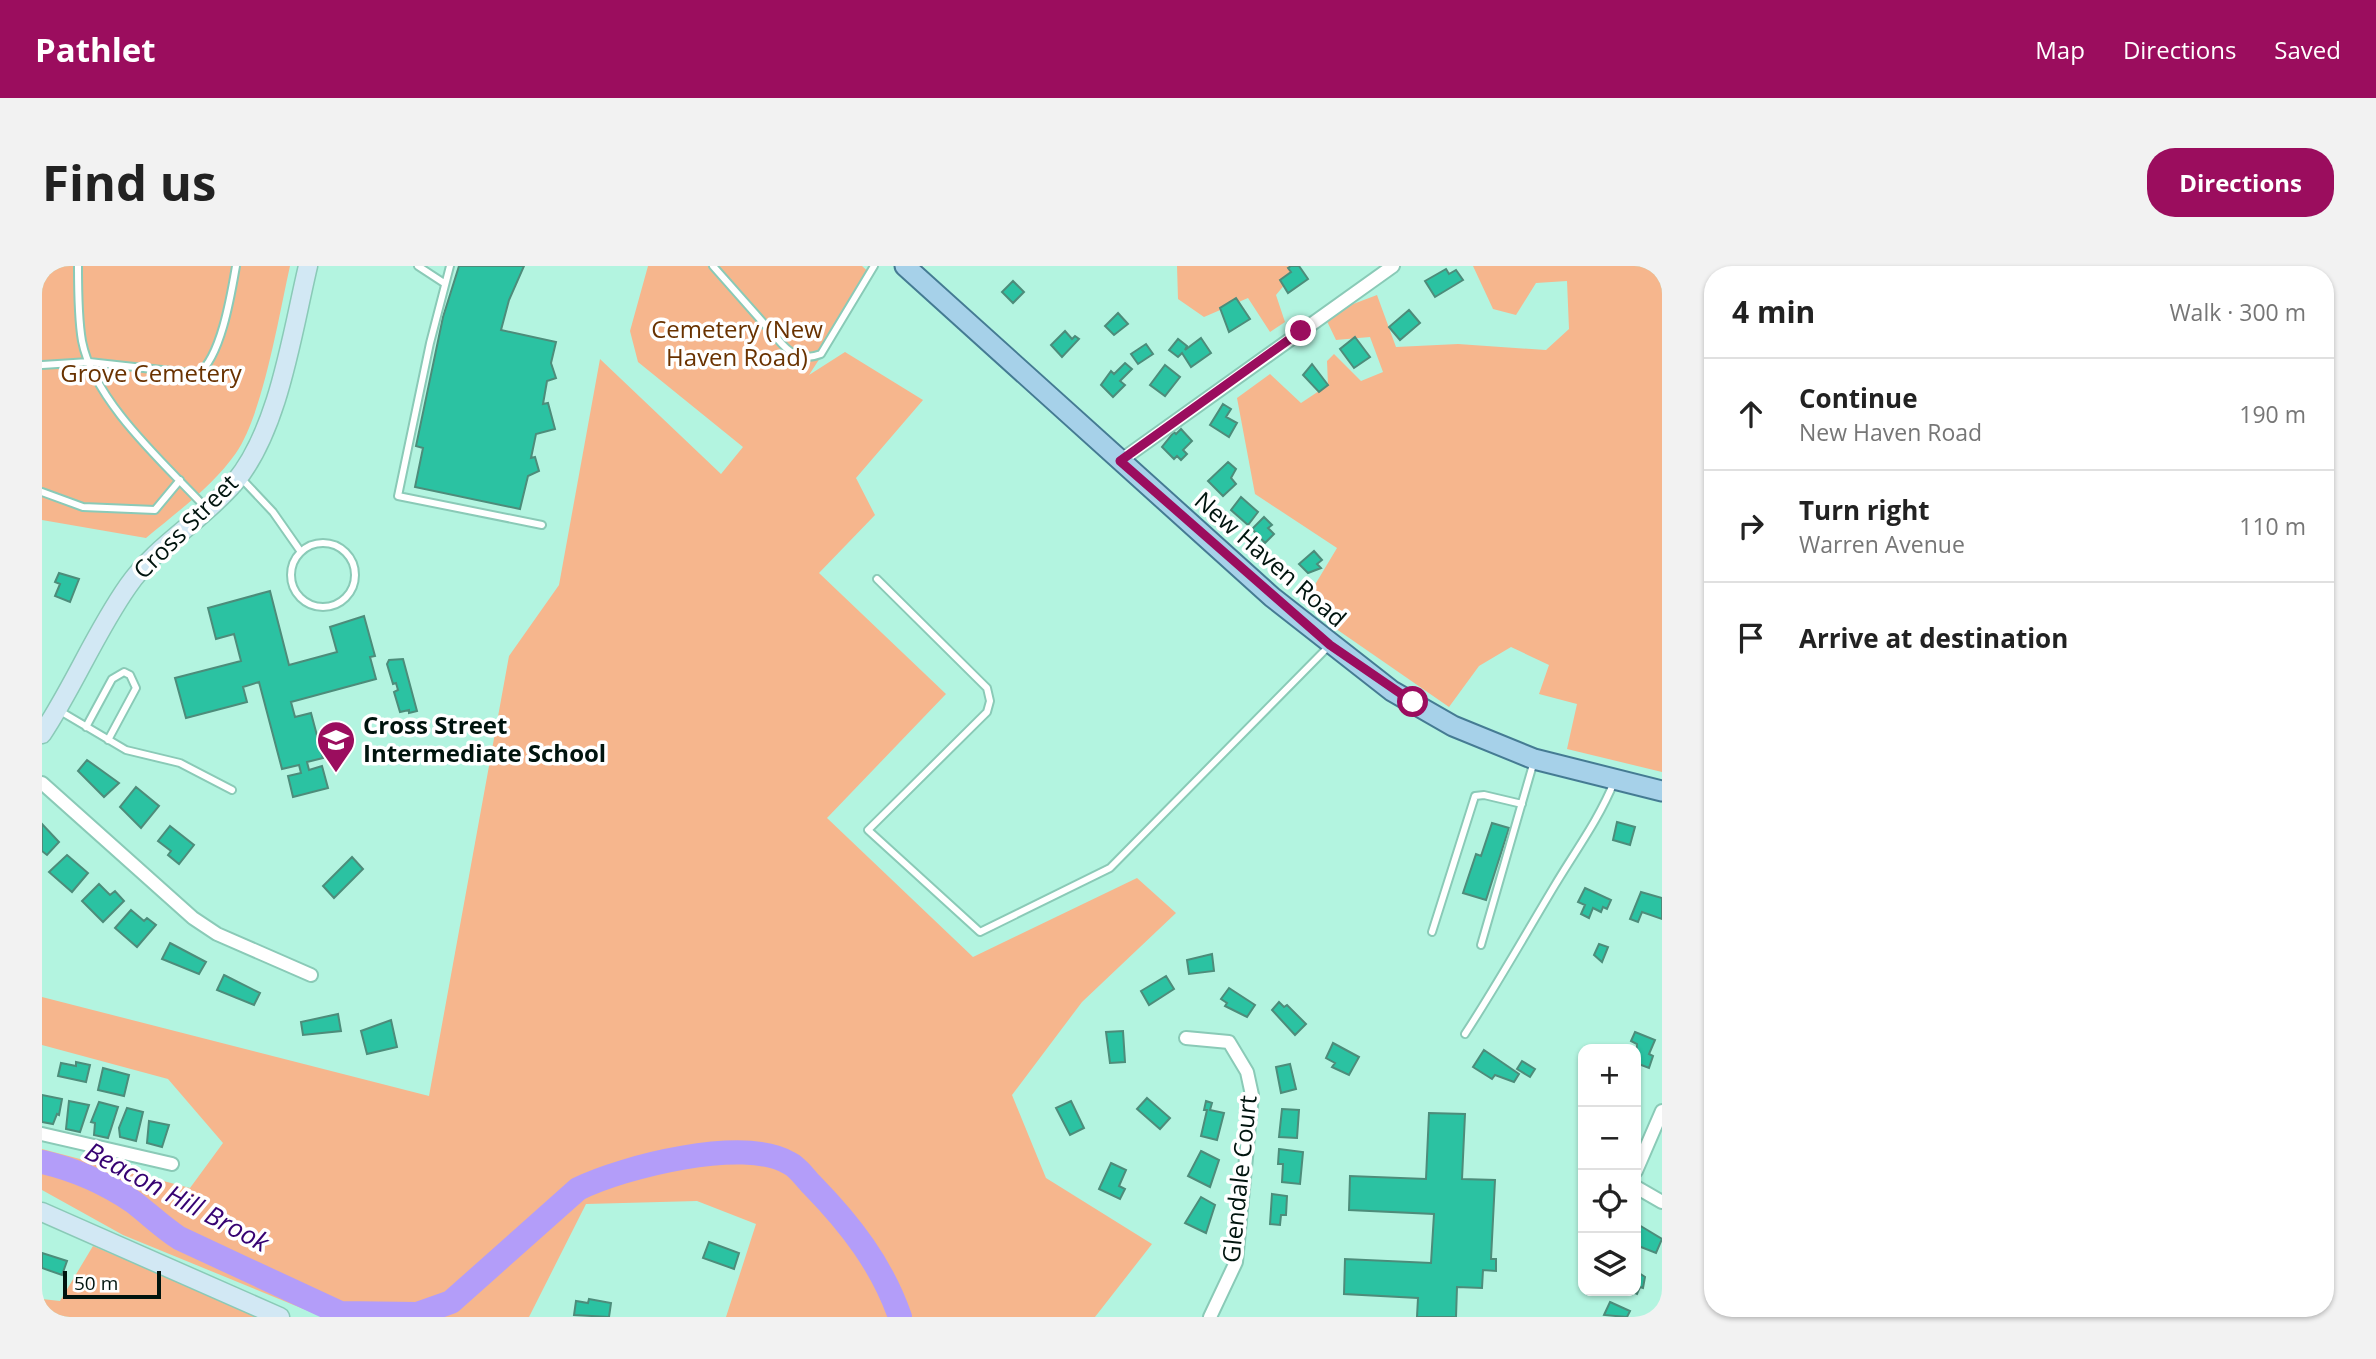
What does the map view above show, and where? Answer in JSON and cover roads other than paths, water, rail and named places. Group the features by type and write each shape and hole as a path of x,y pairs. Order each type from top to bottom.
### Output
{"main road":[{"name":"New Haven Road","path":"905,266 1120,461 1330,645 1392,691 1453,726 1534,759 1662,791"}],"street":[{"name":"Cross Street","path":"42,734 135,576 157,551 207,510 239,477 255,453 279,382 308,266"},
{"path":"1120,461 1393,266"},
{"path":"42,783 193,918 217,934 311,975"},
{"name":"Glendale Court","path":"1186,1038 1229,1042 1247,1072 1252,1095 1236,1262 1210,1317"},
{"path":"1636,1170 1662,1111"},
{"path":"42,1134 172,1164"},
{"path":"1641,1190 1662,1202"},
{"path":"42,1212 280,1317"}],"lane":[{"path":"78,266 82,342 100,384 121,415 207,510"},
{"path":"42,365 89,362 198,374 206,368 219,337 236,266"},
{"path":"418,266 444,283"},
{"path":"450,266 444,283 398,496 542,526"},
{"path":"713,266 782,344 790,352 803,357 821,354 874,266"},
{"path":"239,477 273,512 301,552"},
{"path":"42,492 83,507 155,510 180,480"},
{"path":"320,543 341,549 349,556 355,576 348,596 330,607 310,604 301,599 295,590 291,570 301,552 320,543"},
{"path":"877,579 987,688 990,701 987,712 868,830 981,932 1110,868 1330,645"},
{"path":"86,727 112,679 124,672 131,675 136,688 108,740"},
{"path":"58,710 125,750 180,763 232,790"},
{"path":"1480,944 1534,759"},
{"path":"1465,1034 1599,817 1615,780"},
{"path":"1432,932 1475,796 1485,795 1522,804"}],"waterway":[{"name":"Beacon Hill Brook","path":"42,1162 77,1173 122,1194 179,1238 340,1313 417,1314 451,1302 578,1189 623,1172 683,1158 714,1154 769,1155 795,1167 852,1230 884,1280 900,1317"}],"place":[{"name":"Cross Street Intermediate School","path":"336,774"}],"park label":[{"name":"Cemetery (New Haven Road)","path":"737,344"},
{"name":"Grove Cemetery","path":"151,374"}]}
